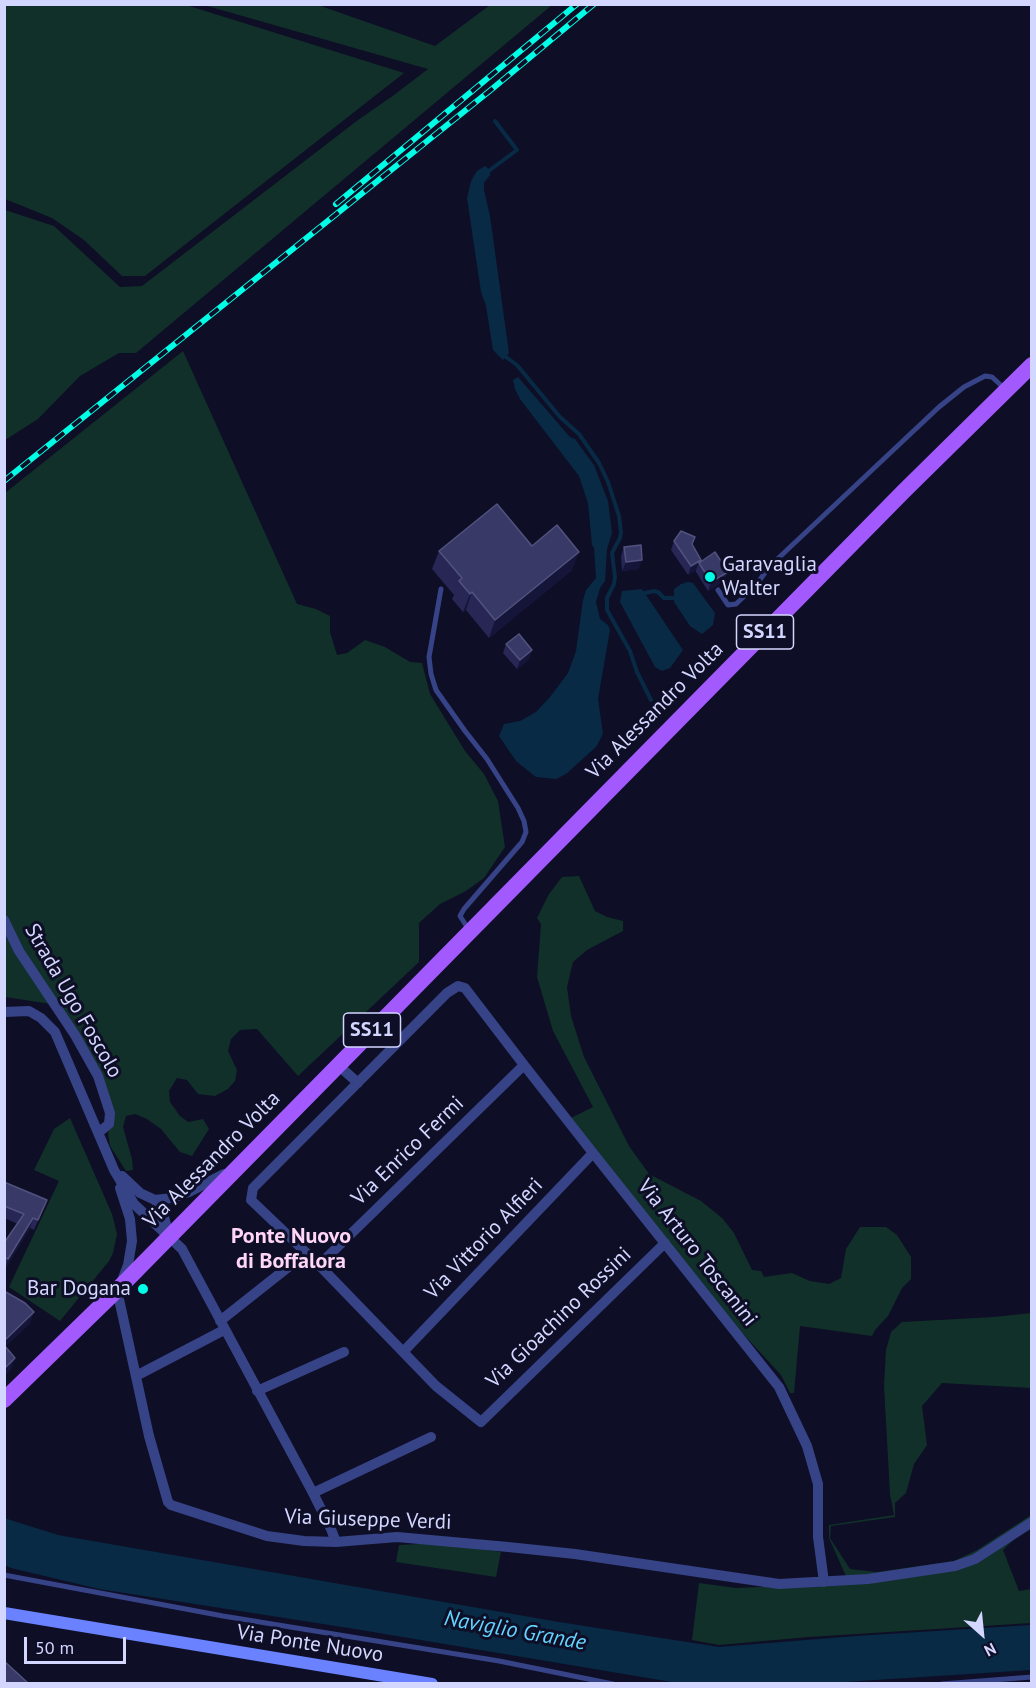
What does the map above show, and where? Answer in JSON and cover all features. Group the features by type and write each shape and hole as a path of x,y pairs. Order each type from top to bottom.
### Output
{"main road":[{"name":"Via Alessandro Volta","path":"118,1288 904,491 1032,365"},
{"name":"SS11","path":"4,1400 118,1288"}],"street":[{"name":"Strada Ugo Foscolo","path":"4,920 19,951 75,1035 98,1076 110,1113 109,1124 98,1133"},
{"name":"Via Arturo Toscanini","path":"358,1083 447,993 458,986 465,988 471,994 524,1065 779,1387 802,1436 818,1484 818,1537 824,1582"},
{"path":"4,1012 29,1011 41,1018 55,1032 114,1170 130,1219 132,1241 128,1265 118,1288"},
{"path":"338,1065 358,1083 253,1188 251,1200 319,1265 403,1352"},
{"name":"Via Enrico Fermi","path":"319,1265 524,1065"},
{"name":"Via Vittorio Alfieri","path":"403,1352 593,1153"},
{"path":"114,1170 140,1193 155,1200 172,1198 216,1180 244,1160"},
{"path":"114,1170 134,1204 182,1249 313,1493 336,1542"},
{"path":"155,1200 162,1213 169,1236"},
{"name":"Via Gioachino Rossini","path":"403,1352 436,1386 481,1422 665,1244"},
{"path":"136,1376 222,1326 306,1253"},
{"name":"Via Giuseppe Verdi","path":"118,1288 152,1446 166,1497 171,1506 267,1536 336,1542 398,1537 575,1554 779,1584 868,1579 955,1566 975,1559 1032,1522"},
{"path":"257,1390 344,1352"},
{"path":"313,1493 431,1437"},
{"name":"Via Ponte Nuovo","path":"4,1613 432,1683"}],"lane":[{"path":"718,590 728,605 736,604 756,585 770,566 939,407 964,387 985,376 992,377 1006,390"},
{"path":"441,589 429,657 436,690 487,759 521,815 526,831 522,842 460,916 470,930"},
{"path":"4,1574 223,1616 499,1661 613,1683"},
{"path":"942,1683 1032,1677"}],"green space":[{"path":"4,5 186,5 404,73 145,276 122,276 84,240 52,218 5,199"},
{"path":"204,5 318,5 435,46 490,5 552,5 136,353 119,353 80,376 38,419 5,440 5,210 54,226 120,287 142,286 428,69"},
{"path":"183,351 297,604 330,616 330,632 337,655 347,653 365,640 385,647 410,662 422,663 430,694 465,751 484,774 498,801 505,847 484,878 466,891 440,904 419,923 419,962 298,1076 257,1029 240,1030 231,1039 228,1051 237,1070 235,1081 228,1089 215,1096 198,1094 187,1080 177,1078 169,1091 170,1102 180,1116 188,1122 203,1119 209,1129 192,1156 180,1152 161,1129 147,1119 135,1114 126,1116 123,1127 133,1170 126,1171 110,1146 108,1133 114,1116 113,1107 51,1004 5,997 5,493"},
{"path":"579,876 595,911 623,921 623,931 587,950 573,962 567,987 571,1016 584,1057 629,1146 649,1174 701,1201 722,1218 734,1233 752,1270 761,1271 764,1277 792,1273 810,1281 829,1284 841,1278 846,1249 860,1227 886,1227 897,1235 911,1257 911,1279 902,1288 888,1316 872,1336 800,1326 794,1393 790,1393 781,1375 723,1312 571,1118 593,1107 553,1031 537,977 541,924 537,918 549,894 562,877"},
{"path":"70,1118 112,1214 117,1234 109,1261 60,1321 9,1287 59,1181 34,1170 54,1129"},
{"path":"1031,1313 1031,1388 942,1383 922,1406 927,1445 914,1464 906,1493 895,1503 895,1517 831,1526 830,1538 850,1569 877,1572 954,1561 977,1550 1031,1515 1031,1529 1017,1536 1003,1550 1019,1591 1031,1589 1031,1623 719,1645 692,1640 699,1583 736,1588 849,1583 829,1538 829,1525 894,1515 890,1494 884,1386 886,1350 891,1332 902,1322"},
{"path":"438,1543 501,1552 496,1577 396,1562 399,1545"}],"water":[{"path":"485,166 490,170 490,175 484,183 484,190 490,216 509,353 503,360 493,350 486,306 481,292 467,198 471,181 477,171"},
{"path":"518,377 570,437 575,439 594,465 608,501 612,533 607,549 605,581 600,588 596,602 600,619 608,625 610,630 598,699 603,734 596,747 566,774 556,779 536,777 516,761 499,736 504,724 520,721 536,712 568,673 576,651 583,600 586,590 596,578 594,548 588,503 579,476 520,399 513,380"},
{"path":"688,582 693,583 715,613 713,625 702,634 690,626 674,602 674,589"},
{"path":"642,589 683,650 670,668 662,671 655,667 620,602 622,591"},
{"name":"Naviglio Grande","path":"4,1518 58,1535 559,1622 719,1647 1031,1625 1031,1670 829,1683 678,1683 99,1589 11,1568 5,1565"}],"building":[{"path":"497,504 532,546 557,525 579,552 495,620 472,592 470,594 459,581 462,578 439,551"},
{"path":"681,531 695,537 692,544 701,560 691,566 674,541"},
{"path":"641,545 642,560 626,562 624,547"},
{"path":"715,552 728,572 711,582 699,563"},
{"path":"519,634 532,650 520,660 506,644"},
{"path":"4,1182 47,1200 38,1220 33,1218 8,1259 4,1257 4,1243 24,1214 4,1206"},
{"path":"4,1291 25,1303 34,1312 4,1341"},
{"path":"4,1345 15,1358 4,1369"},
{"path":"4,1661 28,1683 4,1683"}],"waterway":[{"path":"490,170 517,150 495,121"},
{"path":"506,357 517,365 560,417 579,434 599,463 608,482 619,516 621,532 612,553 615,577 607,598 607,610 630,651 637,672 651,700"},
{"path":"645,593 654,591 664,598 673,598"}],"railway":[{"path":"336,204 577,4"},
{"path":"4,481 492,89 594,4"}],"place":[{"name":"Garavaglia Walter","path":"710,577"},
{"name":"Bar Dogana","path":"143,1289"}],"district":[{"name":"Ponte Nuovo di Boffalora","path":"291,1250"}]}
